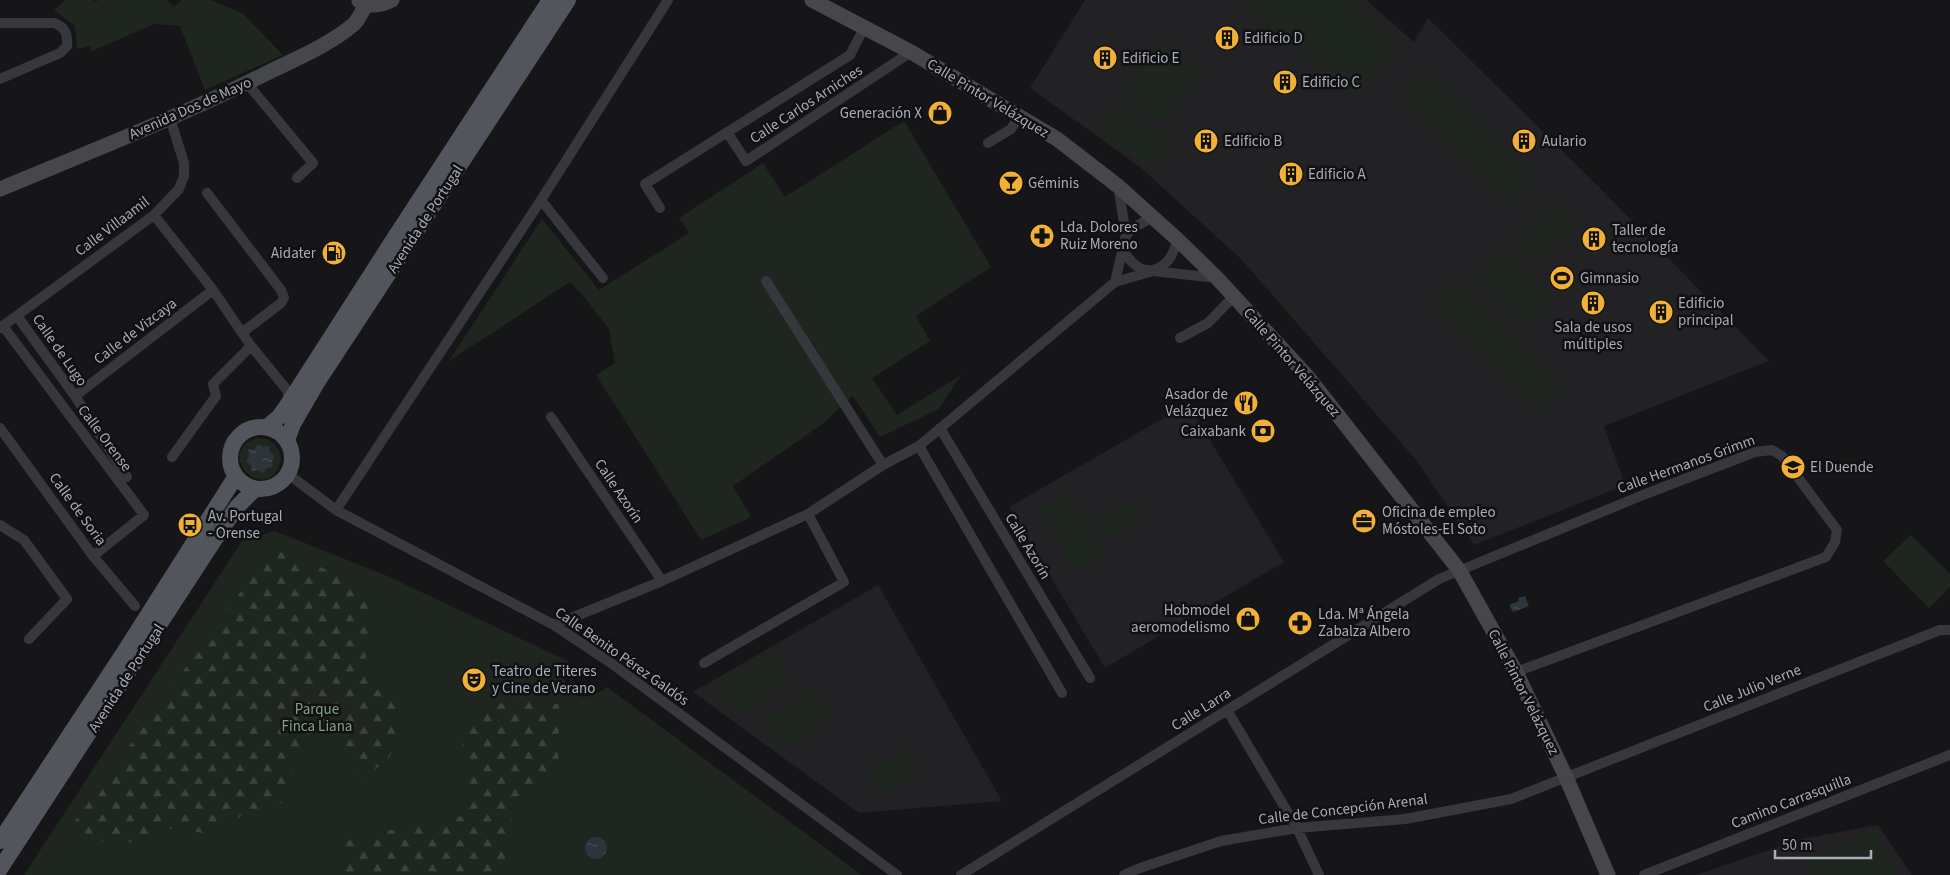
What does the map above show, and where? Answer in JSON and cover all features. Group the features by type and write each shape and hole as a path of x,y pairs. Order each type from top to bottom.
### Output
{"main road":[{"name":"Avenida de Portugal","path":"267,427 279,417 290,401 550,0"},
{"name":"Avenida de Portugal","path":"287,440 293,424 318,381 568,0"},
{"path":"256,427 267,427 281,434 287,440 293,457 288,474 282,481 265,489 255,489 241,482 236,476 231,467 230,456 235,442 246,431 256,427"},
{"name":"Avenida de Portugal","path":"0,841 146,619 236,476"},
{"name":"Avenida de Portugal","path":"0,869 219,533 237,507 255,489"}],"street":[{"path":"361,2 384,4 392,0"},
{"path":"336,510 541,200 668,0"},
{"name":"Calle Pintor Velázquez","path":"812,0 911,52 1057,139 1118,186 1177,239 1217,278 1308,377 1459,570 1516,672 1566,777 1608,875"},
{"name":"Avenida Dos de Mayo","path":"0,189 170,118 247,83 332,40 356,22 361,2"},
{"path":"0,23 54,23 62,26 68,35 67,46 60,53 0,79"},
{"name":"Calle Carlos Arniches","path":"660,208 645,184 850,55 864,28"},
{"name":"Calle Carlos Arniches","path":"727,132 746,161 911,52"},
{"path":"247,83 313,163 297,178"},
{"path":"988,143 1011,129 1019,116"},
{"name":"Calle Villaamil","path":"1,327 154,215 180,189 184,176 184,163 170,118"},
{"path":"1115,282 1124,251 1126,235 1118,186"},
{"path":"207,193 281,290 284,298 281,303 242,332"},
{"path":"541,200 603,278"},
{"path":"154,215 213,290 251,346 287,390 290,401"},
{"path":"1126,235 1133,228 1153,217"},
{"path":"554,625 662,582 808,514 883,465 919,446 1115,282 1153,271 1164,265 1172,258 1177,239"},
{"path":"1124,251 1134,265 1142,269 1217,278"},
{"path":"766,281 883,465"},
{"name":"Calle de Vizcaya","path":"75,396 213,290"},
{"path":"1180,338 1208,323 1234,296"},
{"name":"Calle de Lugo","path":"17,316 75,396 127,477"},
{"name":"Calle Orense","path":"1,327 144,515 93,556"},
{"path":"172,456 216,396 213,384 251,346"},
{"name":"Calle Azorín","path":"551,417 662,582"},
{"name":"Calle de Soria","path":"0,428 93,556 146,619"},
{"name":"Calle Azorín","path":"940,428 1090,678"},
{"path":"919,446 1062,693"},
{"name":"Calle Hermanos Grimm","path":"1459,570 1642,495 1755,452 1772,450 1782,456 1837,530 1835,542 1826,557 1516,672"},
{"name":"Calle Benito Pérez Galdós","path":"288,474 336,510 554,625 619,669 897,875"},
{"path":"704,663 844,582 808,514"},
{"path":"0,525 24,540 67,599 29,639"},
{"name":"Calle Larra","path":"961,875 1439,578 1459,570"},
{"path":"134,606 155,605"},
{"name":"Calle Julio Verne","path":"1566,777 1940,630 1950,630"},
{"path":"1227,710 1297,828 1318,875"},
{"name":"Camino Carrasquilla","path":"1644,875 1950,755"},
{"name":"Calle de Concepción Arenal","path":"1124,875 1221,841 1297,828 1415,817 1511,799 1566,777"}],"shaded area":[{"path":"1085,0 1366,0 1414,42 1428,18 1601,189 1769,361 1604,426 1625,485 1474,545 1416,460 1241,259 1140,167 1030,88"},
{"path":"1188,404 1284,562 1105,668 1009,507"},
{"path":"878,585 1002,801 859,813 693,692"},
{"path":"1878,825 1912,875 1696,875 1801,839"}],"green space":[{"path":"65,0 93,0 96,2 98,0 167,0 174,7 182,0 211,0 242,13 283,55 205,90 180,26 154,24 92,51 90,46 77,49 75,26 54,10"},
{"path":"1239,0 1350,0 1401,43 1356,97"},
{"path":"1160,40 1202,71 1164,124 1121,93"},
{"path":"1427,70 1536,179 1508,206 1399,97"},
{"path":"1119,102 1175,144 1154,172 1097,130"},
{"path":"904,121 991,267 916,316 930,341 872,378 897,415 961,375 939,409 880,437 853,396 821,425 733,486 751,517 701,540 596,375 615,363 609,329 570,282 449,361 542,219 599,290 689,233 679,218 763,163 785,197"},
{"path":"1555,202 1577,223 1538,262 1517,241"},
{"path":"1504,248 1555,301 1527,328 1476,275"},
{"path":"1459,281 1565,385 1538,412 1433,308"},
{"path":"257,438 266,439 274,443 280,453 281,458 276,473 267,479 257,479 248,474 241,465 239,455 244,446"},
{"path":"1069,493 1104,555 1076,571 1040,510"},
{"path":"1129,499 1142,520 1105,542 1092,521"},
{"name":"Parque Finca Liana","path":"275,531 385,575 568,661 562,675 570,690 575,694 586,697 607,687 862,875 24,875 242,541"},
{"path":"1911,535 1950,574 1950,587 1929,608 1883,561"},
{"path":"274,546 373,591 364,673 397,707 401,735 387,761 355,783 353,762 333,733 302,742 293,757 289,795 276,808 241,816 215,835 173,828 130,842 90,840 64,836"},
{"path":"772,652 791,683 735,716 716,684"},
{"path":"814,689 832,719 780,751 762,722"},
{"path":"522,694 559,705 558,772 529,793 513,809 506,875 342,875 346,839 469,815 462,740 475,715"},
{"path":"902,751 916,772 879,796 866,775"},
{"path":"1877,830 1897,875 1814,875 1807,861"}],"water":[{"path":"258,444 263,447 269,446 270,452 275,456 272,461 273,467 267,468 263,473 258,470 252,471 251,465 246,462 249,457 248,450 255,449"},
{"path":"1525,596 1529,606 1513,612 1509,605 1519,601 1518,598"},
{"path":"596,837 604,840 607,848 604,856 596,859 588,856 585,848 588,840"}],"place":[{"name":"Edificio D","path":"1227,38"},
{"name":"Edificio E","path":"1105,58"},
{"name":"Edificio C","path":"1285,82"},
{"name":"Generación X","path":"940,113"},
{"name":"Edificio B","path":"1206,141"},
{"name":"Aulario","path":"1524,141"},
{"name":"Edificio A","path":"1291,174"},
{"name":"Géminis","path":"1011,183"},
{"name":"Lda. Dolores Ruiz Moreno","path":"1042,236"},
{"name":"Taller de tecnología","path":"1594,239"},
{"name":"Aidater","path":"334,253"},
{"name":"Gimnasio","path":"1562,278"},
{"name":"Sala de usos múltiples","path":"1593,303"},
{"name":"Edificio principal","path":"1661,312"},
{"name":"Asador de Velázquez","path":"1246,403"},
{"name":"Caixabank","path":"1263,431"},
{"name":"El Duende","path":"1793,467"},
{"name":"Oficina de empleo Móstoles-El Soto","path":"1364,521"},
{"name":"Av. Portugal - Orense","path":"190,525"},
{"name":"Hobmodel aeromodelismo","path":"1248,619"},
{"name":"Lda. Mª Ángela Zabalza Albero","path":"1300,623"},
{"name":"Teatro de Titeres y Cine de Verano","path":"474,680"}]}
